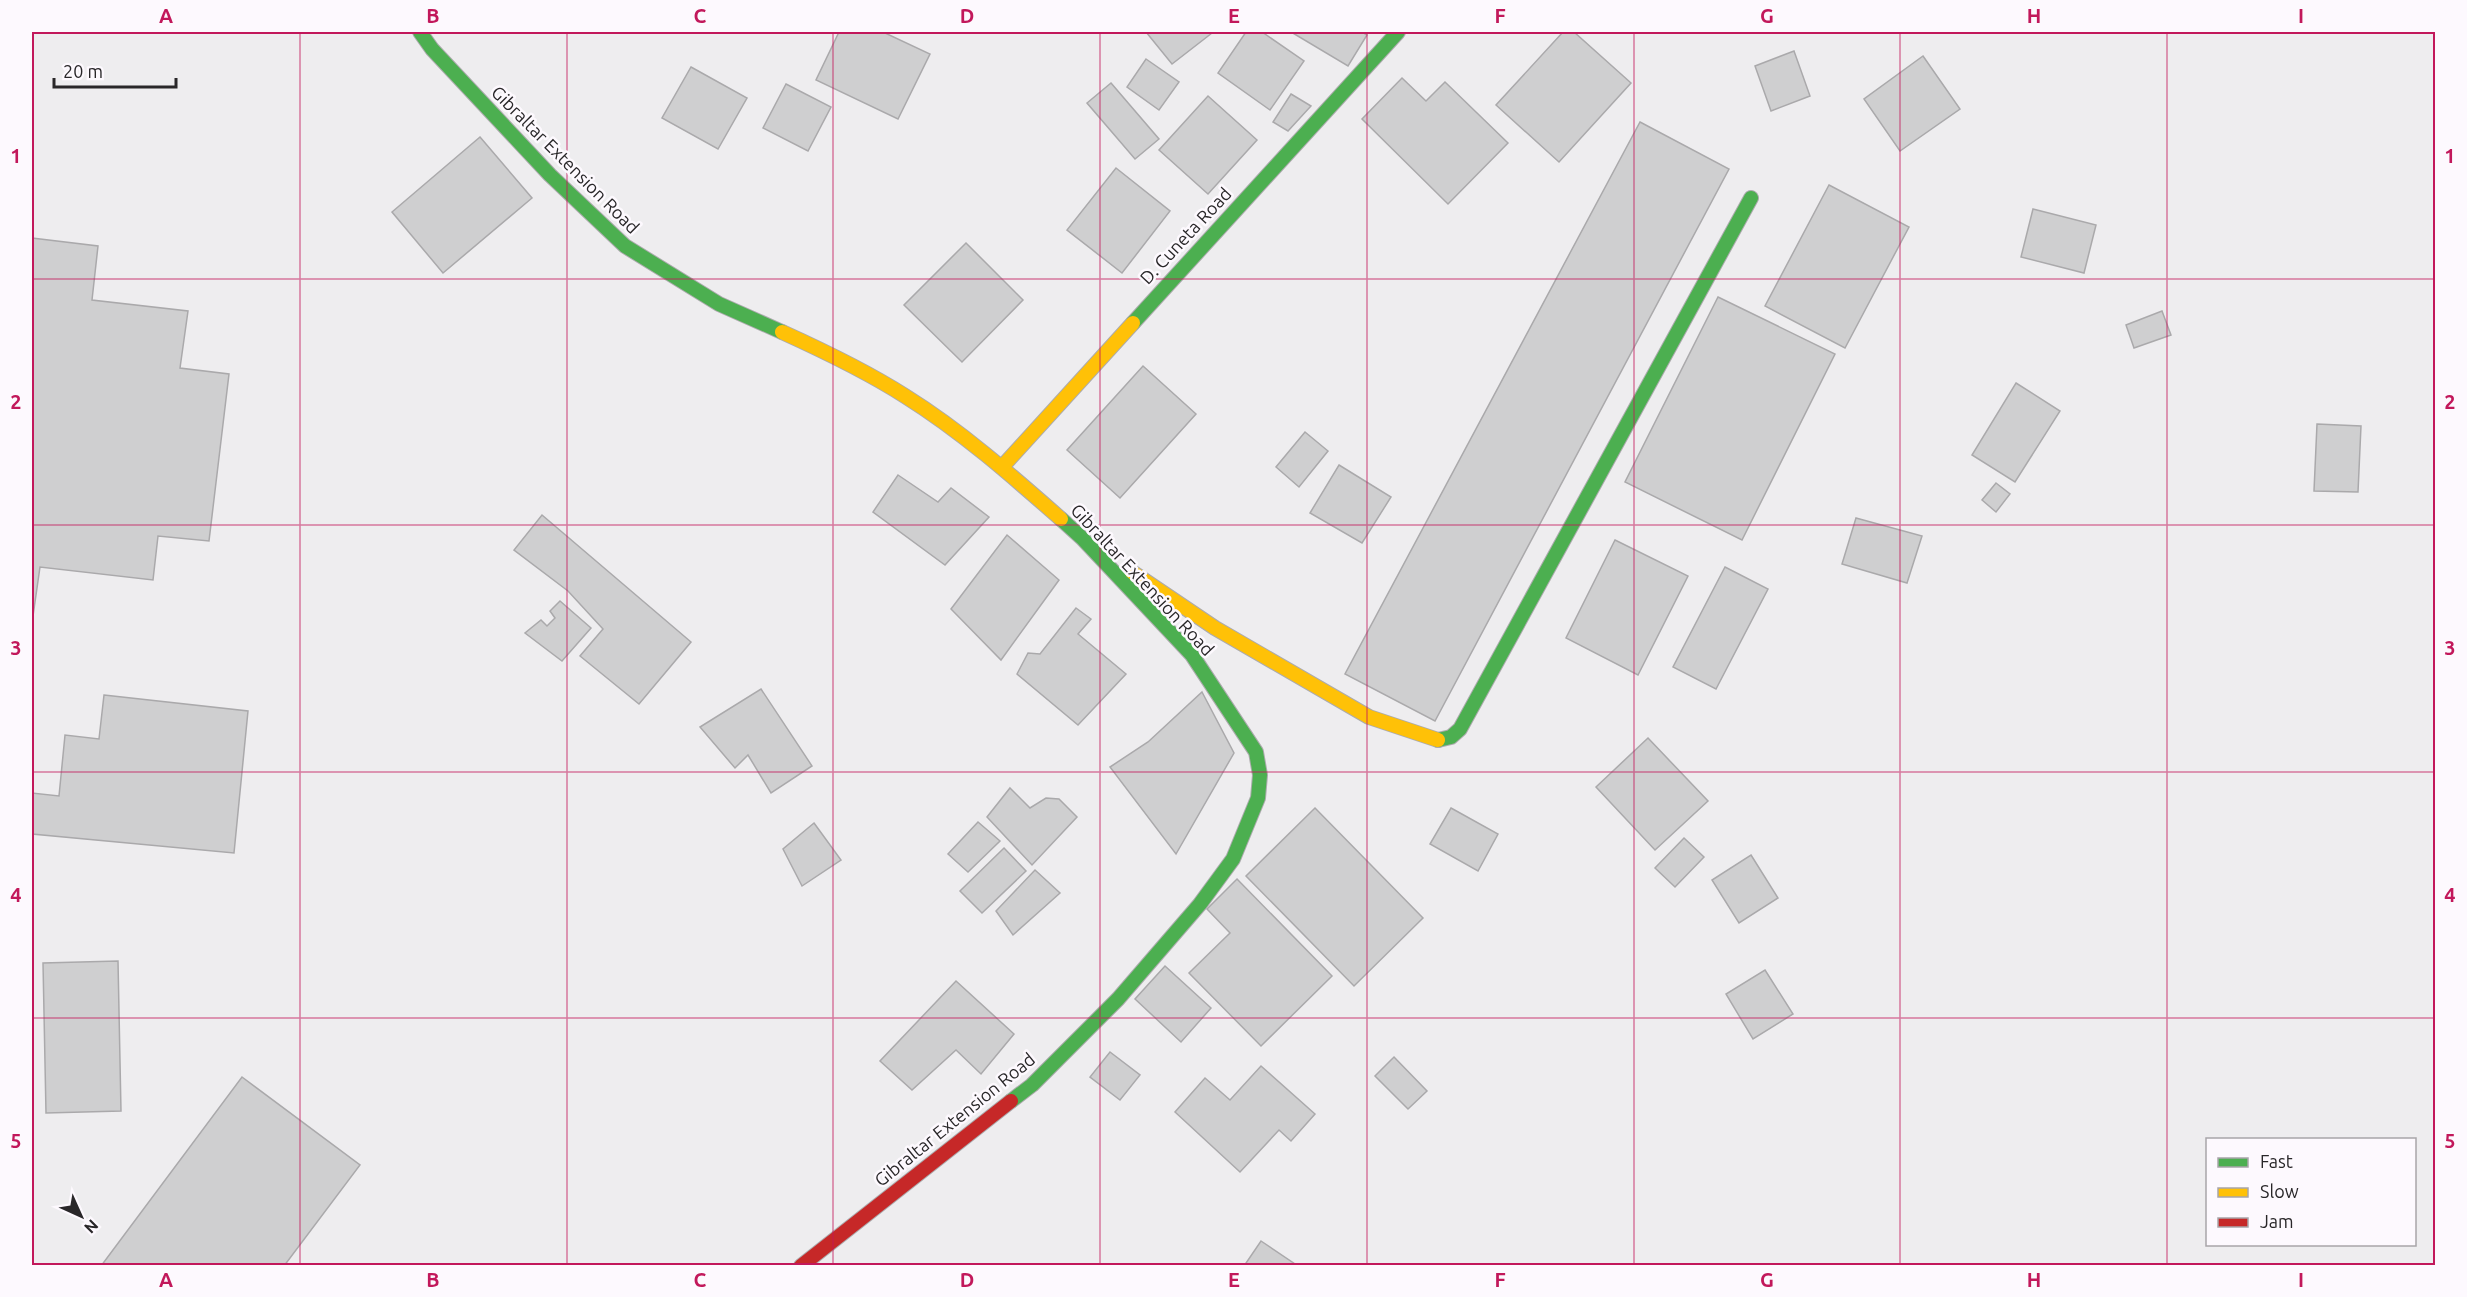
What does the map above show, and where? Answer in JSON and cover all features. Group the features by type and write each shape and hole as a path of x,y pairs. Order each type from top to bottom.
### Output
{"street":[{"name":"Gibraltar Extension Road","path":"420,32 432,49 550,175 625,246 719,304 819,349 905,396 1002,467 1082,538 1192,655 1256,752 1260,775 1258,798 1233,859 1200,904 1118,999 1032,1085 801,1266"},
{"name":"D. Cuneta Road","path":"1002,467 1398,32"},
{"path":"1082,538 1215,628 1369,717 1432,739 1443,741 1453,737 1460,729 1751,198"}],"building":[{"path":"839,32 883,32 930,54 898,119 816,80"},
{"path":"1146,32 1211,32 1212,33 1172,64"},
{"path":"1246,32 1262,32 1304,61 1270,110 1218,73"},
{"path":"1291,32 1362,32 1367,35 1348,66"},
{"path":"1563,32 1574,32 1631,83 1559,162 1496,105"},
{"path":"1794,51 1810,96 1771,111 1755,66"},
{"path":"1923,56 1960,109 1900,151 1864,99"},
{"path":"1146,59 1179,82 1159,110 1127,87"},
{"path":"691,67 747,98 718,149 662,118"},
{"path":"1402,78 1426,101 1445,82 1508,143 1448,204 1362,119"},
{"path":"1111,83 1159,139 1135,159 1087,103"},
{"path":"786,84 831,107 808,151 763,128"},
{"path":"1291,94 1311,106 1288,131 1273,122"},
{"path":"1208,96 1257,140 1208,194 1159,150"},
{"path":"1640,122 1729,169 1435,721 1345,674"},
{"path":"480,137 532,198 443,273 392,212"},
{"path":"1116,168 1170,211 1122,273 1067,230"},
{"path":"1829,185 1909,227 1845,348 1765,306"},
{"path":"2033,209 2096,225 2084,273 2021,257"},
{"path":"32,238 98,246 92,300 188,311 180,368 229,374 209,541 158,536 153,580 40,567 33,616"},
{"path":"966,243 1023,300 962,362 904,305"},
{"path":"1718,297 1835,354 1742,540 1625,482"},
{"path":"2162,311 2171,335 2134,348 2126,325"},
{"path":"1143,366 1196,414 1120,498 1067,450"},
{"path":"2016,383 2060,411 2015,482 1972,455"},
{"path":"2317,424 2361,426 2358,492 2314,491"},
{"path":"1305,432 1328,451 1299,487 1276,467"},
{"path":"1339,465 1391,497 1362,543 1310,513"},
{"path":"898,475 938,502 951,488 989,517 945,565 873,512"},
{"path":"1996,483 2010,494 1996,512 1982,500"},
{"path":"542,515 691,642 639,704 580,656 603,629 568,591 514,550"},
{"path":"1856,518 1922,536 1907,583 1842,564"},
{"path":"1007,535 1059,580 1001,660 951,609"},
{"path":"1615,540 1688,576 1638,675 1566,638"},
{"path":"1725,567 1768,589 1716,689 1673,667"},
{"path":"560,601 591,628 562,661 525,633 541,620 547,626 555,618 550,611"},
{"path":"1076,608 1091,619 1078,634 1126,674 1078,725 1017,674 1028,653 1040,654"},
{"path":"761,689 812,766 771,793 748,755 735,768 700,727"},
{"path":"1202,692 1234,753 1176,854 1110,767 1148,742"},
{"path":"104,695 248,711 234,853 32,834 32,793 59,796 65,735 99,739"},
{"path":"1648,738 1708,801 1655,850 1596,787"},
{"path":"1010,788 1030,808 1046,798 1059,799 1077,817 1032,865 987,817"},
{"path":"1315,808 1423,918 1354,986 1246,876"},
{"path":"1451,808 1498,834 1478,871 1430,844"},
{"path":"978,822 1000,841 968,872 948,854"},
{"path":"814,823 841,860 802,886 783,849"},
{"path":"1684,838 1704,857 1675,887 1655,868"},
{"path":"1004,848 1026,871 982,913 960,891"},
{"path":"1751,855 1778,898 1739,923 1712,880"},
{"path":"1035,870 1060,893 1013,935 996,911"},
{"path":"1237,879 1332,976 1261,1046 1189,973 1230,933 1207,909"},
{"path":"118,961 121,1111 46,1113 43,963"},
{"path":"1165,966 1211,1008 1181,1042 1135,999"},
{"path":"1765,970 1793,1014 1753,1039 1726,994"},
{"path":"956,981 1014,1034 981,1074 956,1050 912,1090 880,1061"},
{"path":"1110,1052 1140,1075 1120,1100 1090,1077"},
{"path":"1394,1057 1427,1091 1408,1109 1375,1076"},
{"path":"1261,1066 1315,1114 1291,1141 1279,1130 1240,1172 1175,1112 1205,1078 1230,1100"},
{"path":"242,1077 360,1165 284,1266 101,1266"},
{"path":"1261,1241 1298,1266 1244,1266"}],"traffic: fast":[{"path":"420,32 432,49 550,175 625,246 719,304 782,332"},
{"path":"1133,323 1398,32"},
{"path":"1438,740 1451,737 1460,729 1751,198"},
{"path":"1011,1101 1032,1085 1118,999 1200,904 1233,859 1258,798 1260,775 1256,752 1192,655 1082,538 1061,519"}],"traffic: slow":[{"path":"1002,467 1133,323"},
{"path":"782,332 860,370 926,410 985,454 1061,519"},
{"path":"1132,572 1215,628 1369,717 1438,740"}],"traffic: jam":[{"path":"801,1266 1011,1101"}]}
